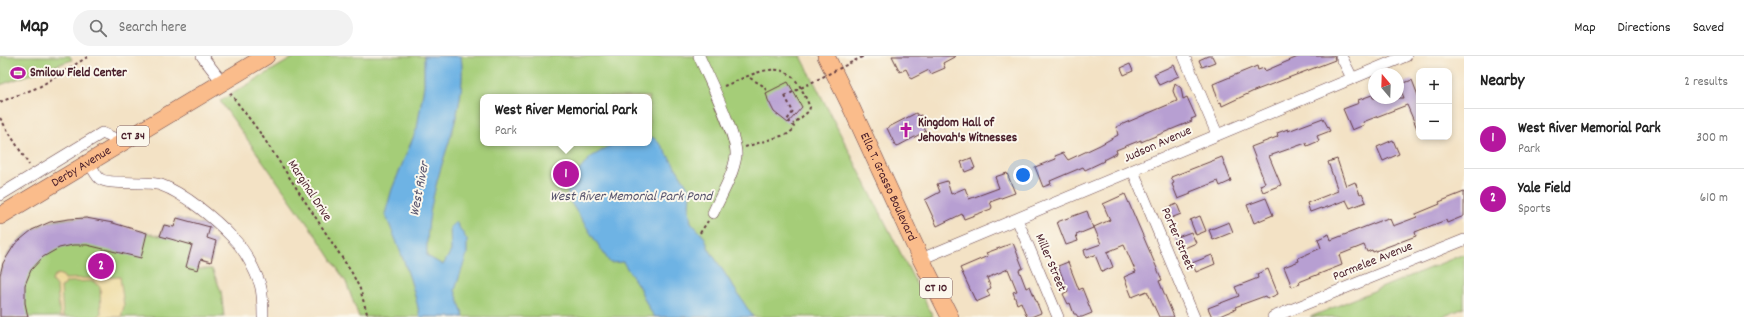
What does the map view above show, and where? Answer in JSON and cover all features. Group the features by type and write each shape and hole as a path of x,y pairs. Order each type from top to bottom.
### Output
{"highway":[{"name":"Derby Avenue","path":"0,216 266,56"},
{"name":"Ella T. Grasso Boulevard","path":"826,56 921,259 950,317"}],"street":[{"path":"202,56 222,82"},
{"path":"699,56 731,131 736,149 731,173 713,213"},
{"path":"1184,56 1217,134"},
{"path":"1341,56 1352,78"},
{"name":"Judson Avenue","path":"921,259 1406,56"},
{"path":"0,194 102,133 122,142"},
{"path":"89,162 99,178 106,182 141,182 161,185 185,198 209,216 233,238 250,264 260,285 263,301 263,317"},
{"name":"Porter Street","path":"1133,171 1194,317"},
{"name":"Miller Street","path":"1017,219 1058,317"},
{"name":"Parmelee Avenue","path":"1273,317 1464,240"},
{"name":"Parmelee Avenue","path":"1281,317 1293,309"}],"path":[{"path":"0,102 39,87 89,56"},
{"path":"793,124 788,121 793,112 785,96 864,56"},
{"path":"714,90 775,69 786,72 798,82 810,107 809,112 793,124"},
{"path":"749,77 762,84 768,92"},
{"name":"Marginal Drive","path":"222,82 261,134 344,261 360,289 368,317"},
{"path":"0,118 34,173"},
{"path":"736,149 788,134 793,130 793,124"},
{"path":"700,233 713,213"}],"green space":[{"name":"Smilow Field Center","path":"0,56 70,56 72,60 0,85"},
{"path":"296,56 801,56 933,317 359,317 346,282 319,240 220,101"},
{"path":"72,218 86,218 160,236 164,225 174,227 177,218 210,227 207,238 216,241 211,262 201,259 198,269 212,269 221,291 224,317 0,317 0,274 7,256 18,241 41,225 49,222"},
{"path":"1464,254 1464,308 1442,317 1310,317"}],"sand":[{"path":"58,274 63,276 65,279 120,277 124,306 121,317 97,317 101,314 100,286 94,281 66,282 65,285 61,287 63,316 65,317 60,317 57,287 52,281 54,276"}],"water":[{"name":"West River","path":"424,56 461,56 462,72 459,103 433,197 428,226 427,256 443,265 451,251 450,227 456,222 467,240 467,254 455,290 464,317 420,317 410,278 385,214 392,189 417,128 424,85"},
{"name":"West River Memorial Park Pond","path":"652,138 654,138 662,146 690,190 689,210 691,222 705,238 709,249 753,317 655,317 649,309 639,287 623,262 610,263 569,200 566,185 591,157 610,146 652,146"}],"building":[{"path":"892,56 956,56 943,63 945,68 931,74 929,70 911,79 906,69 900,72"},
{"path":"1212,56 1215,62 1202,67 1199,60"},
{"path":"1300,56 1334,56 1335,60 1254,91 1222,106 1221,102 1219,103 1213,84 1257,66 1258,70 1264,68 1265,71"},
{"path":"1130,64 1133,71 1124,75 1121,68"},
{"path":"1174,65 1179,76 1159,85 1154,74"},
{"path":"1412,80 1416,90 1416,126 1407,105 1363,122 1364,125 1352,130 1343,109 1359,103 1358,100 1368,96 1368,104 1404,104 1404,83"},
{"path":"788,82 802,107 788,123 774,112 766,93"},
{"path":"1175,83 1181,88 1183,99 1187,97 1196,117 1191,119 1192,121 1141,142 1141,140 1116,150 1117,153 1103,160 1104,161 1085,170 1083,167 1050,181 1051,184 1043,187 1035,167 1056,159 1055,156 1063,153 1068,160 1118,135 1116,127 1177,101 1173,91"},
{"name":"Kingdom Hall of Jehovah's Witnesses","path":"916,113 918,116 921,115 927,126 924,128 926,131 896,147 887,128"},
{"path":"1323,118 1330,131 1317,136 1319,141 1307,146 1306,143 1269,156 1281,185 1263,192 1260,185 1265,183 1251,147 1277,137 1277,133 1288,129 1288,131"},
{"path":"1393,140 1399,154 1383,161 1377,147"},
{"path":"1222,157 1231,181 1220,186 1218,181 1190,192 1191,194 1178,199 1171,177"},
{"path":"971,158 975,168 965,172 961,162"},
{"path":"1337,159 1346,186 1355,182 1360,194 1362,193 1366,202 1350,208 1346,200 1310,212 1307,203 1338,191 1328,162"},
{"path":"1007,173 1015,193 990,202 992,207 991,209 964,219 962,214 937,226 925,200 940,192 937,184 947,181 951,194 965,188 969,199 999,188 995,177"},
{"path":"1464,192 1464,216 1447,223 1446,220 1415,232 1416,236 1373,252 1372,250 1367,252 1364,245 1339,255 1342,265 1299,282 1300,284 1292,287 1284,267 1299,261 1298,258 1321,248 1318,239 1329,234 1331,240 1388,218 1393,226 1417,217 1416,214 1440,204 1439,202"},
{"path":"1125,194 1162,280 1159,281 1174,317 1159,317 1147,291 1132,297 1124,277 1136,272 1124,245 1107,252 1113,267 1102,272 1095,255 1086,258 1084,250 1101,244 1094,227 1110,220 1103,204"},
{"path":"1266,198 1273,215 1254,223 1247,205"},
{"path":"1177,204 1181,214 1171,218 1167,208"},
{"path":"1087,211 1093,228 1076,235 1078,241 1066,245 1057,222"},
{"path":"1200,216 1206,231 1196,235 1190,220"},
{"path":"86,218 113,223 147,233 141,258 87,245 73,245 59,248 43,257 31,270 25,285 25,303 28,317 0,317 0,275 3,263 15,244 32,230 50,222"},
{"path":"177,218 210,227 207,238 216,241 211,262 201,259 198,270 186,267 192,245 160,236 164,225 174,227"},
{"path":"1229,222 1233,232 1213,240 1209,230"},
{"path":"1191,232 1196,243 1180,250 1175,238"},
{"path":"1013,243 1023,268 1019,270 1026,288 1030,286 1041,313 1031,317 1027,317 1021,302 1017,304 1013,292 1017,291 1008,269 987,278 991,288 987,290 990,296 976,302 960,268 988,256 986,253"},
{"path":"1212,255 1215,264 1196,272 1192,263"},
{"path":"1068,262 1079,290 1082,288 1092,313 1082,317 1078,317 1074,314 1070,303 1068,304 1063,294 1068,291 1058,266"},
{"path":"1268,269 1278,294 1267,299 1265,296 1235,307 1236,309 1217,317 1212,317 1208,308 1239,296 1235,287 1258,278 1257,274"}],"place":[{"name":"Smilow Field Center","path":"18,73"},
{"name":"Kingdom Hall of Jehovah's Witnesses","path":"906,130"},
{"name":"West River Memorial Park","path":"566,174"},
{"name":"Yale Field","path":"101,266"}]}
